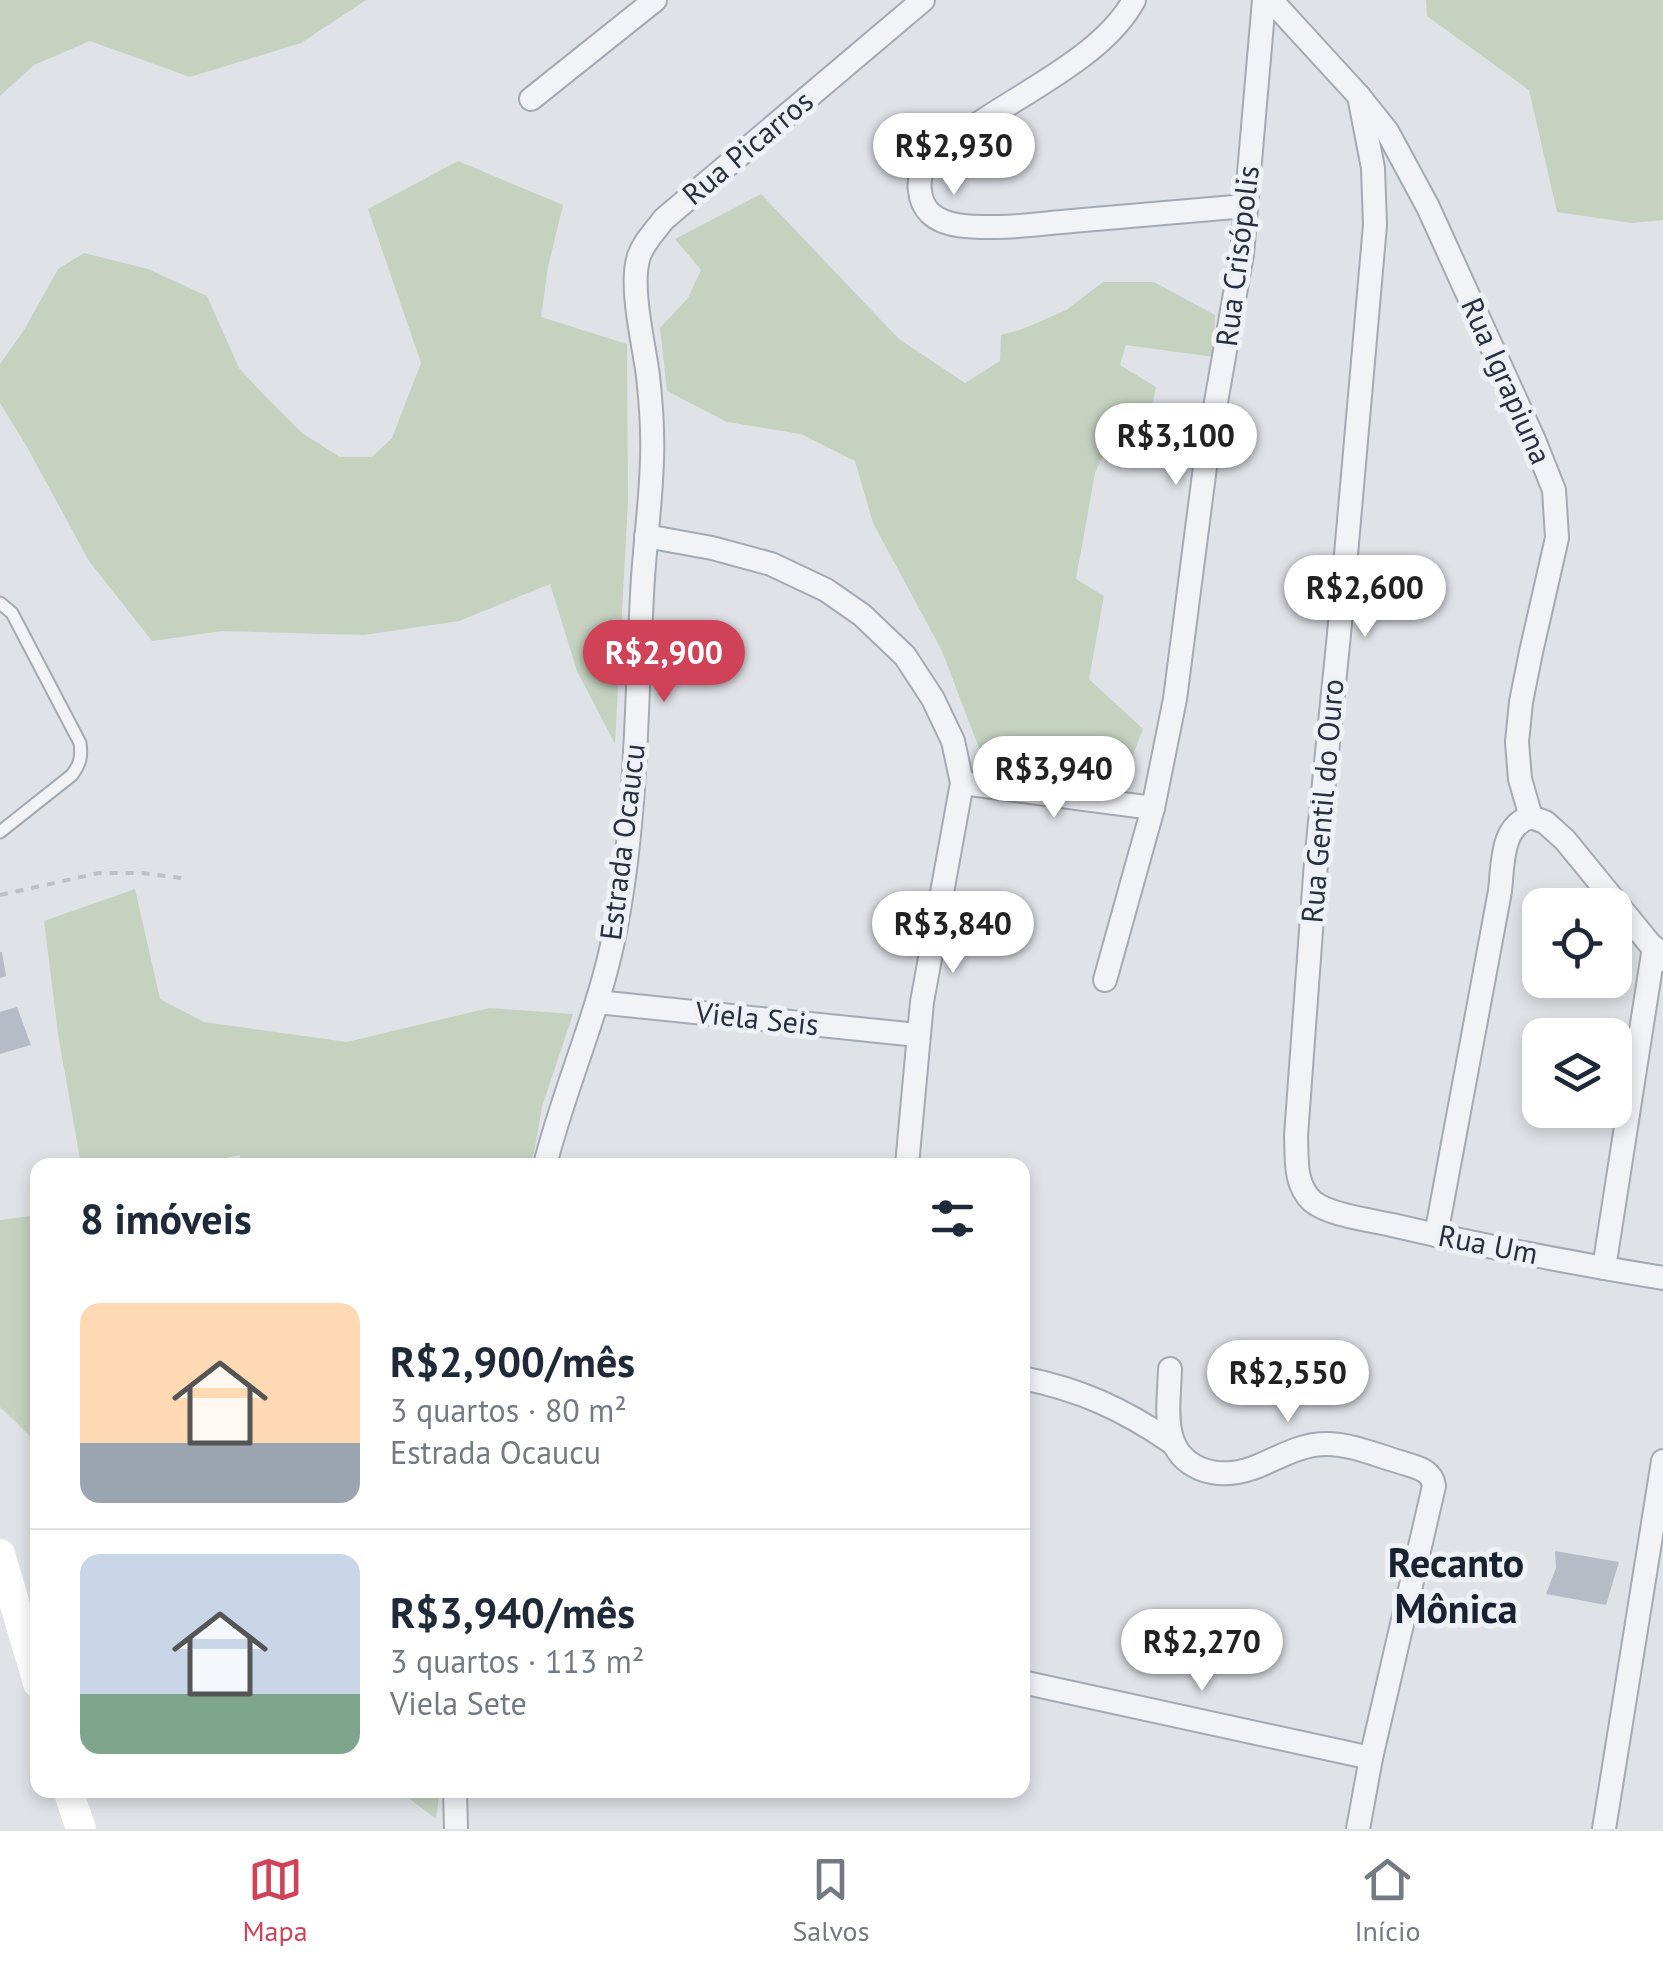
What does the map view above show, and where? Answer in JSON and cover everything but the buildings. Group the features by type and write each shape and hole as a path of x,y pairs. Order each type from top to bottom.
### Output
{"main road":[{"path":"0,1554 30,1656"},
{"path":"71,1798 81,1829"}],"street":[{"path":"531,100 655,0"},
{"name":"Rua Picarros","path":"664,219 923,0"},
{"path":"1134,0 1098,43 1054,76 972,127 926,165 920,180 920,196 929,213 944,223 997,227 1246,206"},
{"name":"Rua Crisópolis","path":"1106,980 1152,808 1176,699 1206,459 1242,254 1268,0"},
{"name":"Rua Igrapiuna","path":"1268,0 1387,131 1428,206 1554,490 1557,538 1530,652 1517,742 1520,779 1531,817"},
{"name":"Rua Gentil do Ouro","path":"1315,1203 1302,1189 1296,1136 1316,862 1375,226 1373,168 1359,96"},
{"name":"Estrada Ocaucu","path":"547,1158 597,1002 622,890 634,766 653,440 636,283 637,260 664,219"},
{"path":"646,536 772,564 826,590 862,616 905,656 933,699 953,741 962,782 917,1035 908,1158"},
{"path":"962,782 1152,808"},
{"path":"1436,1235 1506,847 1518,820 1531,817 1545,822 1565,840 1658,954 1642,1024 1604,1268"},
{"name":"Viela Seis","path":"597,1002 917,1035"},
{"name":"Rua Um","path":"1315,1203 1436,1235 1663,1278"},
{"path":"1170,1369 1171,1442"},
{"path":"1030,1380 1071,1389 1127,1413 1171,1442 1179,1456 1212,1473 1242,1471 1284,1454 1326,1444 1350,1447 1430,1474 1434,1486 1358,1829"},
{"path":"1604,1829 1663,1461"},
{"path":"1030,1684 1371,1758"},
{"path":"455,1798 456,1829"}],"lane":[{"path":"0,602 12,613 80,743 82,754 72,775 0,832"}],"path":[{"path":"0,894 99,873 144,873 188,879"}],"green space":[{"path":"0,0 366,0 301,43 190,77 90,41 34,65 0,96"},
{"path":"1426,0 1663,0 1663,220 1632,223 1557,212 1529,90 1427,16"},
{"path":"458,161 563,205 541,317 627,344 628,501 615,744 577,671 550,584 459,621 364,635 222,631 152,641 89,561 0,403 0,364 58,269 84,253 148,269 207,296 239,368 302,433 340,457 372,457 392,438 421,363 368,209"},
{"path":"761,194 899,339 965,383 1000,361 1001,335 1066,310 1103,282 1154,282 1215,315 1214,357 1126,345 1120,365 1156,387 1147,431 1110,440 1095,473 1076,579 1104,596 1089,679 1143,729 1123,781 982,756 942,651 873,523 855,461 801,434 727,422 667,391 660,328 688,298 701,270 675,239"},
{"path":"135,889 160,999 204,1022 347,1042 489,1008 573,1014 542,1107 534,1153 532,1158 80,1158 58,1034 44,921"},
{"path":"30,1216 30,1436 0,1407 0,1220"},
{"path":"408,1798 439,1798 436,1819"}],"district":[{"name":"Recanto Mônica","path":"1456,1586"}]}
